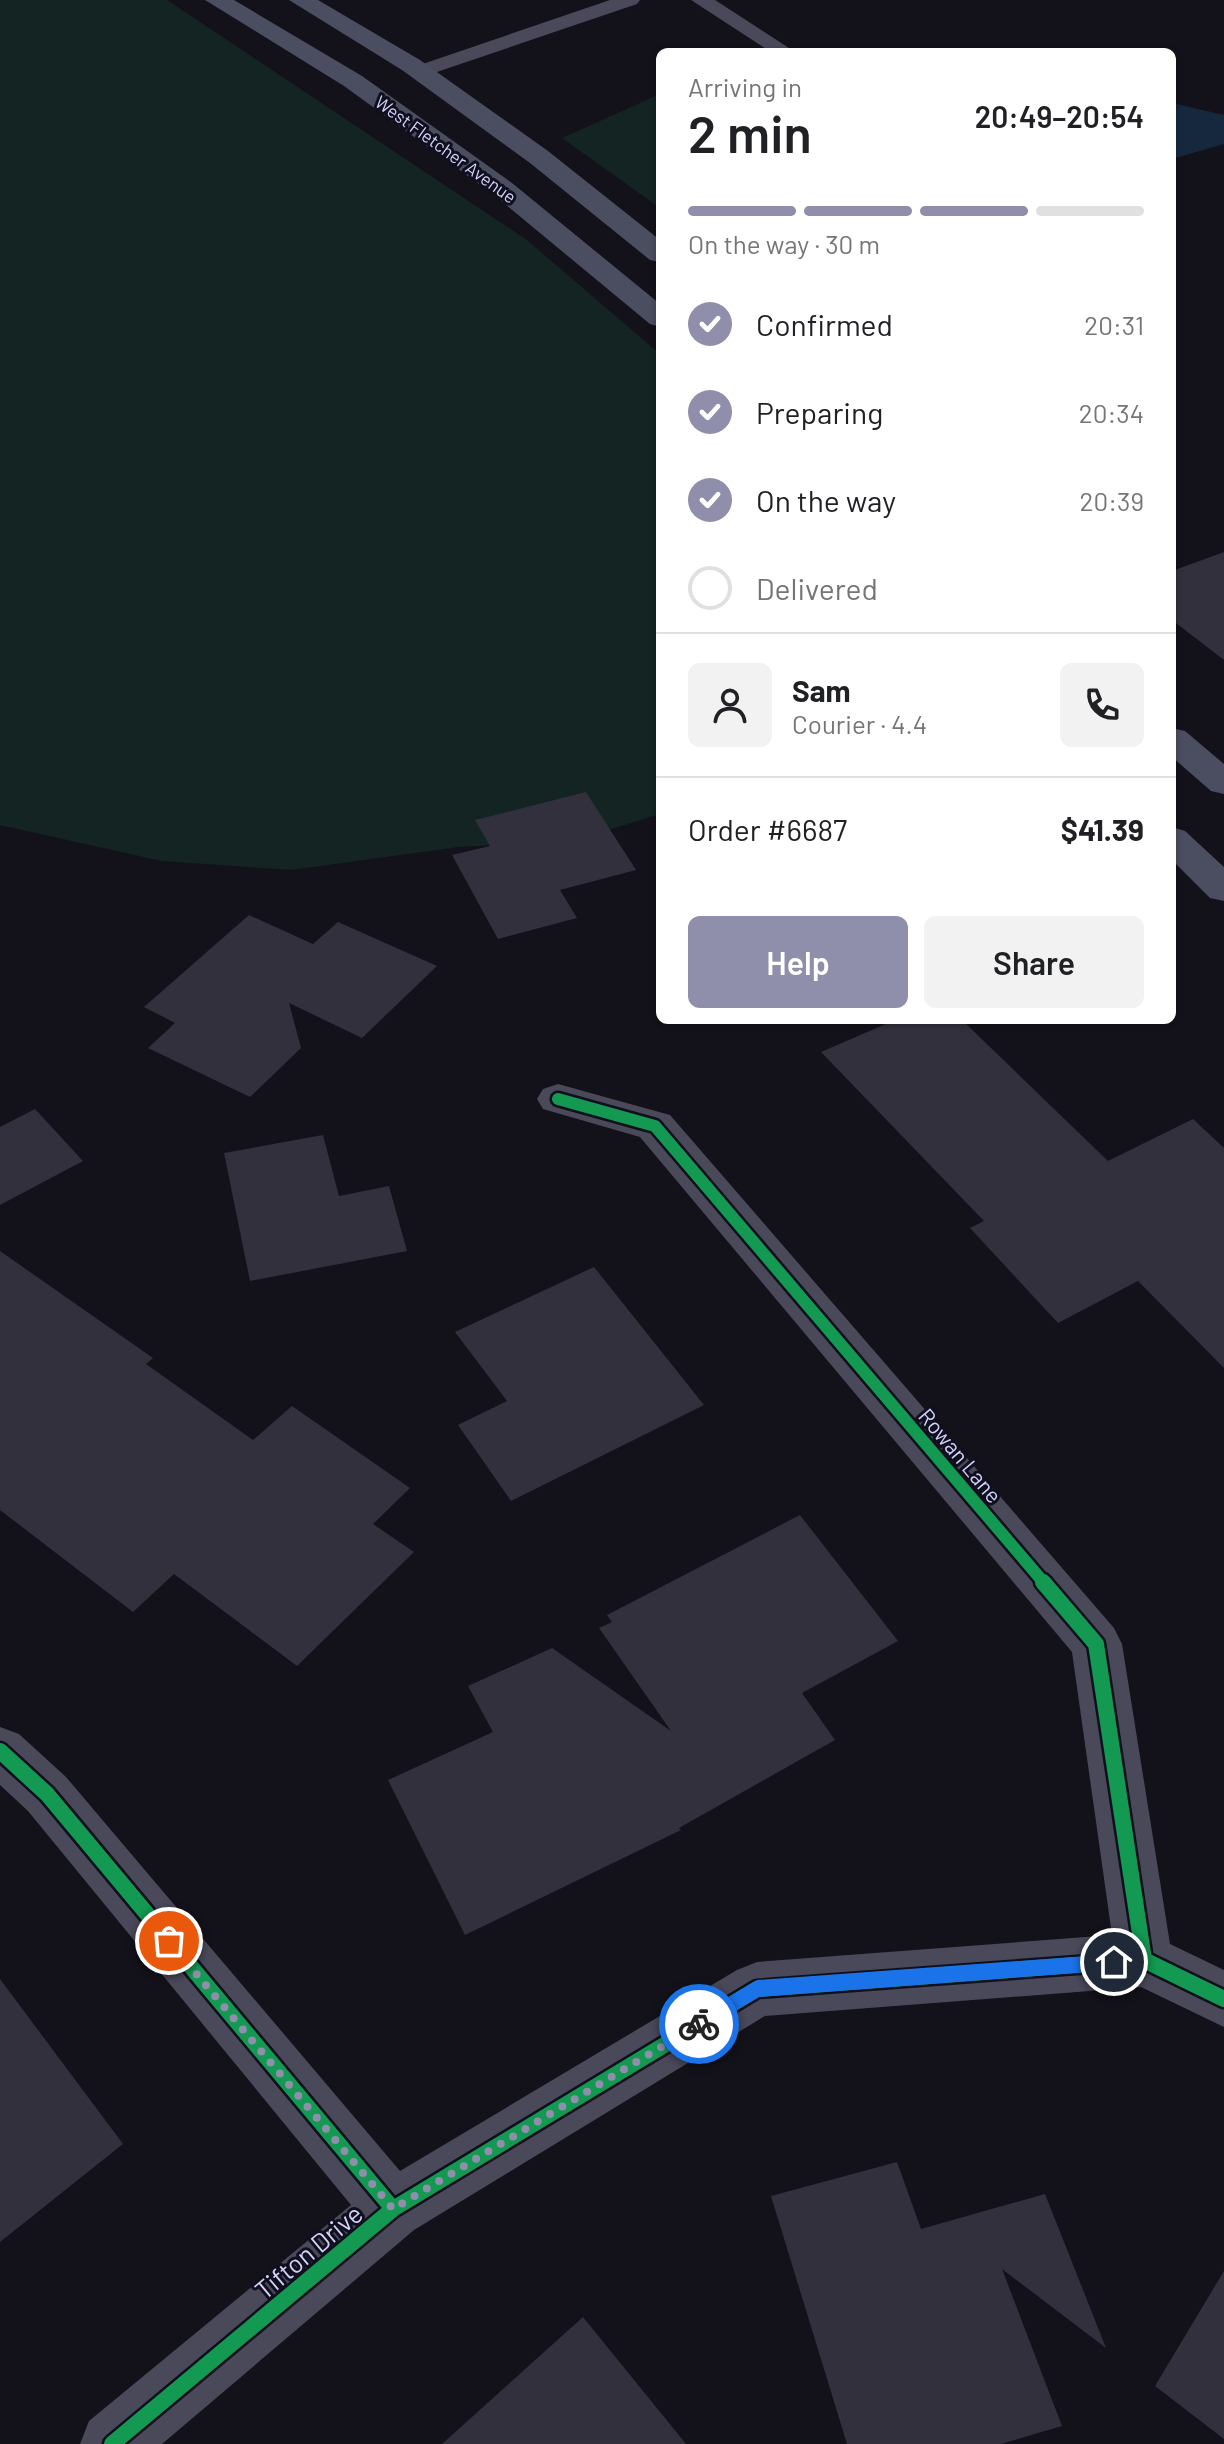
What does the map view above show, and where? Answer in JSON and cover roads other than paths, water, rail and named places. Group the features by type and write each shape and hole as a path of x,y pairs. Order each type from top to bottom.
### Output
{"main road":[{"name":"West Fletcher Avenue","path":"217,0 368,92 503,189 656,315"},
{"path":"301,0 418,72 539,157 656,251"},
{"path":"368,92 418,72"},
{"path":"1176,742 1224,783"},
{"path":"1176,843 1224,889"}],"street":[{"name":"Rowan Lane","path":"558,1099 655,1126 1096,1644 1144,1960"},
{"path":"0,1751 47,1794 393,2209"},
{"path":"1144,1960 1224,1999"},
{"name":"Tifton Drive","path":"112,2444 393,2209 757,1989 1144,1960"}],"lane":[{"path":"418,72 630,0"},
{"path":"701,0 779,48"}],"water":[{"path":"1176,104 1224,115 1224,144 1176,158"}]}
